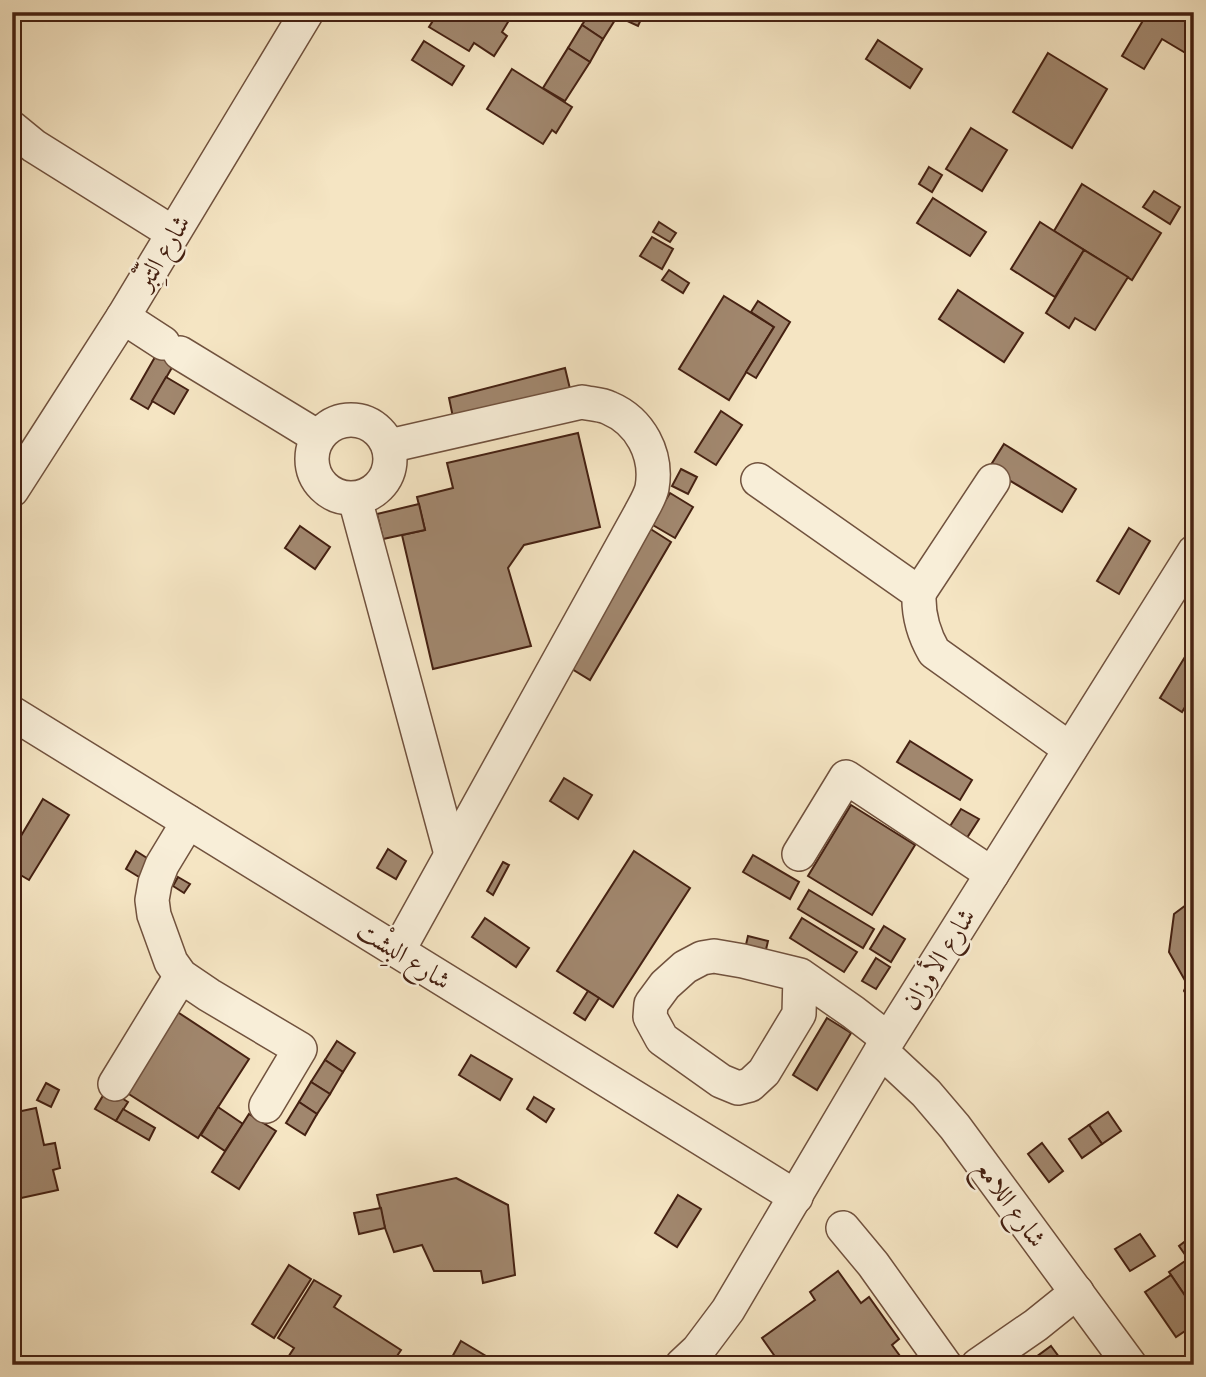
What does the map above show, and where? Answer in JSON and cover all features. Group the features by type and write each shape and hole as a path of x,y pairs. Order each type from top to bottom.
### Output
{"street":[{"name":"شارع التِّبْر","path":"12,490 123,317 307,12"},
{"path":"12,128 34,146 173,233"},
{"path":"123,317 318,438"},
{"path":"389,446 582,402 607,407 629,419 645,440 653,465 652,490 640,513 398,951"},
{"path":"356,419 370,424 382,434 389,446 391,464 385,481 372,493 355,499 338,497 323,488 314,472 312,454 318,438 328,427 341,420 356,419"},
{"path":"758,480 919,593"},
{"path":"993,481 919,593 922,624 934,652 1070,749"},
{"path":"355,499 451,854"},
{"name":"شارع الأوزان","path":"682,1365 698,1350 729,1311 884,1045 1194,552"},
{"name":"شارع البِشْت","path":"12,713 796,1197"},
{"path":"799,854 846,777 992,874"},
{"path":"188,822 162,865 155,883 152,900 154,915 171,962 181,976 300,1049 266,1106"},
{"path":"714,956 743,961 800,975 799,1014 764,1072 750,1085 738,1088 721,1081 662,1039 650,1017 651,1004 665,985 685,967 702,958 714,956"},
{"name":"شارع اللامع","path":"800,975 853,1012 955,1126 1130,1365"},
{"path":"115,1084 181,976"},
{"path":"843,1228 873,1264 946,1365"},
{"path":"978,1365 1036,1325 1077,1292"}],"building":[{"path":"422,12 514,12 502,32 507,36 494,56 474,43 469,51 429,27 434,19"},
{"path":"590,12 603,12 615,20 603,39 582,25"},
{"path":"628,12 643,15 638,26 625,20"},
{"path":"647,12 662,12 658,19"},
{"path":"1148,12 1170,12 1194,27 1194,58 1162,39 1144,69 1122,56"},
{"path":"582,25 603,39 590,62 568,48"},
{"path":"878,40 922,69 910,88 866,59"},
{"path":"424,41 464,66 452,85 412,60"},
{"path":"568,48 590,62 565,101 543,88"},
{"path":"1048,53 1107,89 1072,148 1013,112"},
{"path":"512,69 572,107 556,133 552,130 543,144 487,109"},
{"path":"971,128 1007,150 982,191 946,169"},
{"path":"929,167 942,175 932,192 919,184"},
{"path":"1082,184 1161,233 1132,280 1054,231"},
{"path":"1154,191 1180,207 1170,224 1143,207"},
{"path":"933,198 986,232 970,256 917,223"},
{"path":"659,222 676,233 670,242 653,232"},
{"path":"1040,222 1084,250 1055,297 1011,269"},
{"path":"652,237 673,249 662,269 640,256"},
{"path":"1084,250 1128,277 1095,330 1075,318 1069,328 1046,313"},
{"path":"669,270 689,283 683,293 662,280"},
{"path":"958,290 1023,333 1004,362 939,319"},
{"path":"724,296 774,327 729,400 679,369"},
{"path":"758,301 790,322 756,378 746,372 774,327 751,312"},
{"path":"163,343 185,345 148,409 131,399"},
{"path":"565,368 571,393 454,422 449,398"},
{"path":"166,377 188,390 174,414 152,401"},
{"path":"721,411 742,425 716,465 695,452"},
{"path":"578,433 600,527 524,545 508,568 531,646 433,669 402,535 425,530 417,497 453,488 447,463"},
{"path":"1004,444 1076,489 1062,512 989,468"},
{"path":"681,469 697,477 688,494 672,486"},
{"path":"670,493 693,507 675,538 651,524"},
{"path":"419,504 425,530 383,539 377,514"},
{"path":"300,526 330,547 315,569 285,548"},
{"path":"649,528 671,542 590,680 567,666"},
{"path":"1129,528 1150,541 1119,594 1097,581"},
{"path":"1194,642 1194,692 1182,712 1160,698"},
{"path":"910,741 972,780 960,800 897,762"},
{"path":"564,778 592,795 578,819 550,801"},
{"path":"43,799 69,815 29,880 12,870 12,851"},
{"path":"851,805 915,845 872,915 808,876"},
{"path":"961,809 979,819 965,841 947,831"},
{"path":"388,849 406,861 396,879 377,868"},
{"path":"136,851 150,860 139,877 126,869"},
{"path":"634,851 690,888 613,1007 557,971"},
{"path":"753,855 799,882 790,899 743,872"},
{"path":"503,862 509,865 493,895 487,891"},
{"path":"178,877 190,884 184,893 173,886"},
{"path":"809,890 874,929 863,948 798,909"},
{"path":"1194,899 1194,1006 1184,991 1187,984 1169,952 1174,914"},
{"path":"485,918 529,948 516,967 472,937"},
{"path":"802,918 857,952 844,972 790,938"},
{"path":"884,926 905,939 891,962 870,949"},
{"path":"748,936 768,941 764,958 744,953"},
{"path":"876,958 890,967 876,989 862,981"},
{"path":"588,991 599,998 585,1020 574,1013"},
{"path":"176,1011 249,1059 198,1138 124,1091"},
{"path":"827,1018 851,1033 817,1090 793,1075"},
{"path":"337,1041 355,1053 343,1072 325,1060"},
{"path":"471,1055 512,1079 500,1100 459,1075"},
{"path":"325,1060 343,1072 330,1094 311,1082"},
{"path":"311,1082 330,1094 317,1114 299,1102"},
{"path":"46,1083 59,1090 51,1107 37,1100"},
{"path":"107,1089 128,1102 116,1121 95,1109"},
{"path":"534,1097 554,1109 546,1122 527,1109"},
{"path":"299,1102 317,1114 305,1135 286,1123"},
{"path":"218,1107 243,1124 225,1151 201,1135"},
{"path":"36,1108 44,1145 55,1143 60,1168 53,1170 58,1190 12,1200 12,1113"},
{"path":"123,1109 155,1128 149,1140 116,1121"},
{"path":"1108,1112 1121,1131 1102,1144 1089,1125"},
{"path":"249,1114 276,1131 239,1189 212,1172"},
{"path":"1089,1125 1102,1144 1082,1158 1069,1139"},
{"path":"1042,1143 1063,1171 1049,1182 1028,1154"},
{"path":"456,1178 508,1205 515,1275 483,1283 481,1271 434,1271 422,1245 394,1252 377,1195"},
{"path":"678,1195 701,1209 677,1247 655,1233"},
{"path":"381,1208 385,1228 359,1234 354,1213"},
{"path":"1140,1234 1155,1256 1130,1271 1115,1249"},
{"path":"1192,1236 1194,1309 1169,1272 1188,1259 1179,1246"},
{"path":"289,1265 311,1279 274,1338 252,1324"},
{"path":"838,1271 861,1303 869,1297 899,1339 892,1345 900,1356 887,1365 781,1365 762,1338 815,1300 810,1292"},
{"path":"1171,1275 1194,1309 1194,1325 1176,1337 1145,1292"},
{"path":"314,1280 341,1296 334,1307 401,1350 391,1365 283,1365 294,1348 278,1338"},
{"path":"461,1341 501,1365 460,1365 451,1359"},
{"path":"1051,1346 1065,1365 1042,1365 1036,1357"}]}
